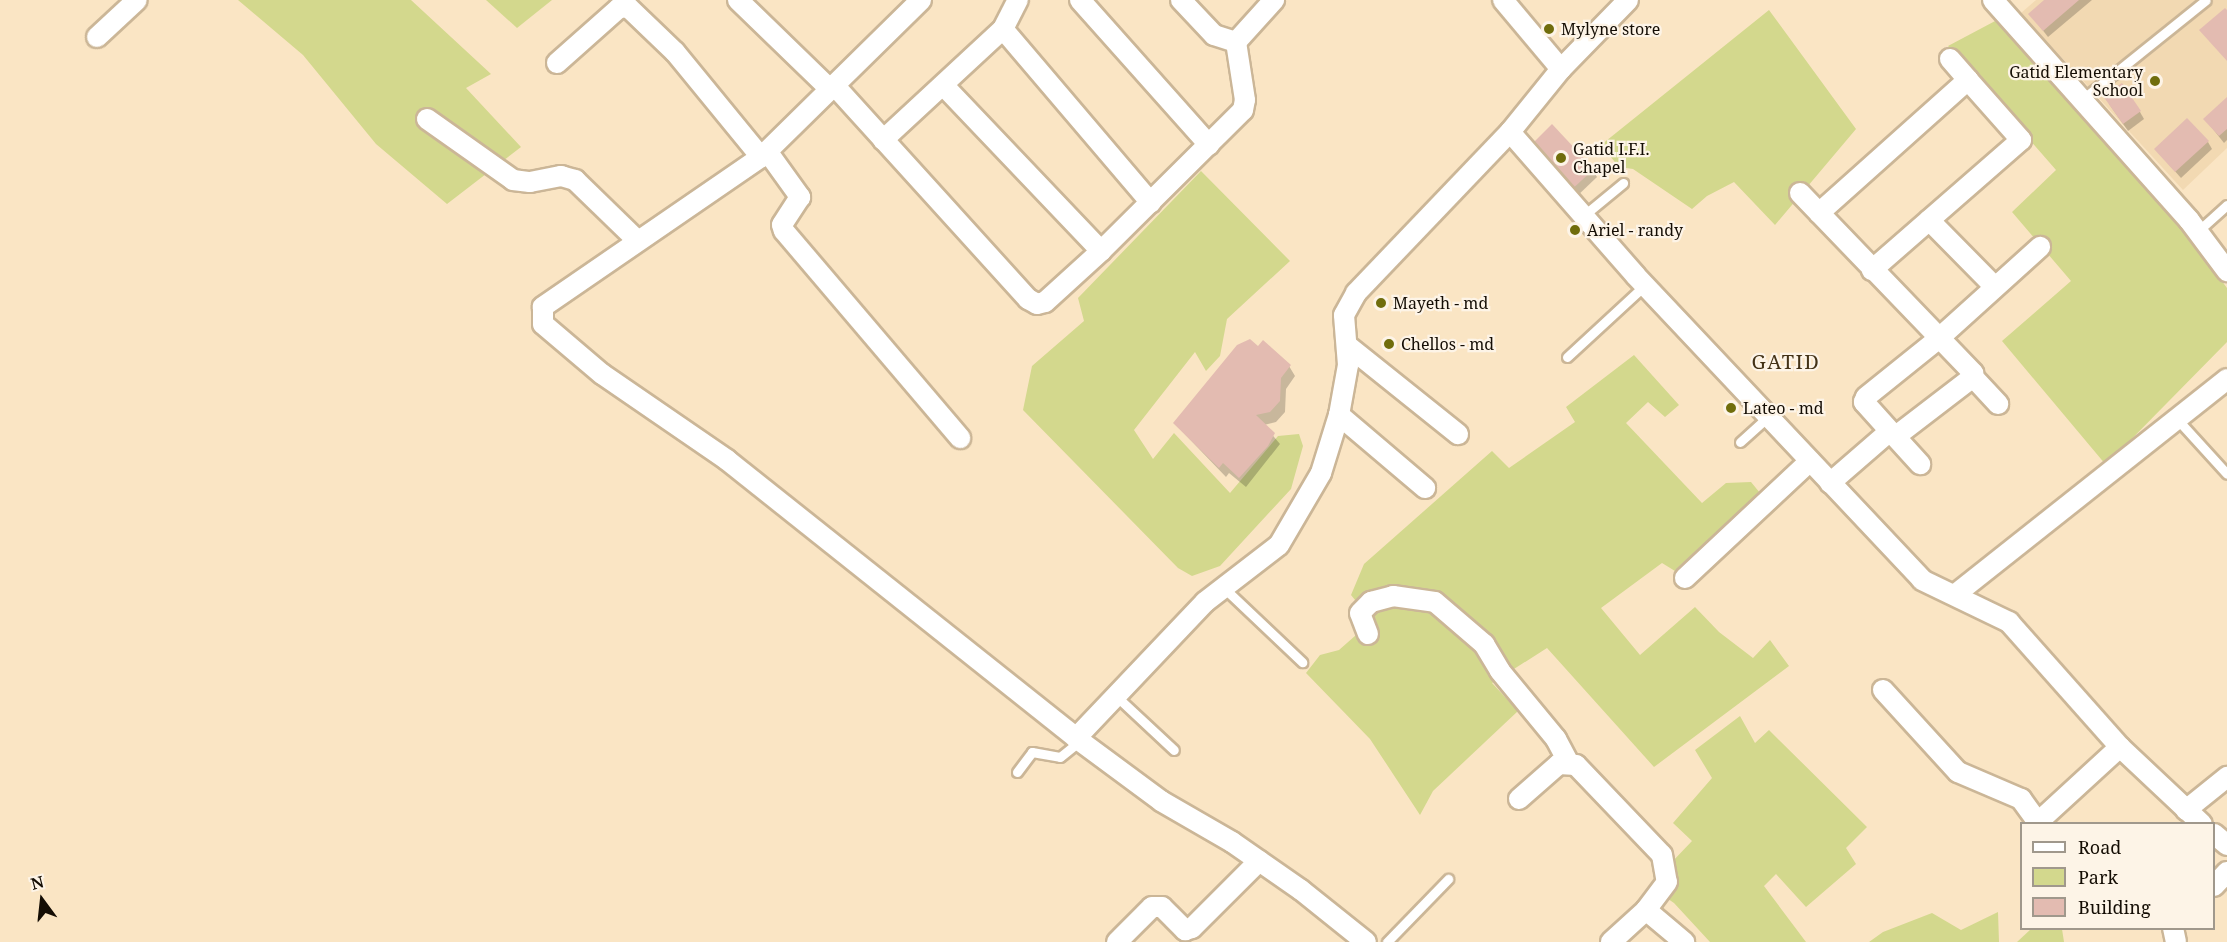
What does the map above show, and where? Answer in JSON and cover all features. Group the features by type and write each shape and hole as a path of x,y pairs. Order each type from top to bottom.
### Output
{"street":[{"path":"97,37 137,0"},
{"path":"738,0 832,87 1028,299 1045,302 1151,203 1243,110 1245,100 1236,42"},
{"path":"921,0 764,154 636,240 543,308 543,324 602,374 727,460 1078,740 1161,801 1258,861 1354,938"},
{"path":"883,140 1003,30 1018,0"},
{"path":"1080,0 1209,146"},
{"path":"1181,0 1214,35 1236,42"},
{"path":"1236,42 1274,0"},
{"path":"1503,0 1561,69"},
{"path":"1078,740 1193,614 1279,545 1321,473 1340,415 1347,386 1348,346 1344,315 1356,293 1510,132 1561,69 1628,0"},
{"path":"1994,0 2084,98 2198,231 2227,271"},
{"path":"557,63 619,8 628,7 675,52 800,197 782,225 784,231 960,438"},
{"path":"1003,30 1151,203"},
{"path":"1872,270 2021,140 1950,59"},
{"path":"1819,213 1968,80"},
{"path":"944,86 1101,251"},
{"path":"428,119 513,180 530,182 561,176 575,180 636,240"},
{"path":"1510,132 1645,285 1922,580 1956,594 2008,622 2120,747 2200,822"},
{"path":"1800,193 1998,404"},
{"path":"1929,219 1995,287"},
{"path":"1920,464 1864,402 1866,397 1937,340 2040,247"},
{"path":"1348,346 1458,434"},
{"path":"1830,483 1893,434 1973,377"},
{"path":"1956,594 2227,379"},
{"path":"1340,415 1425,488"},
{"path":"1685,578 1810,461"},
{"path":"1368,634 1360,613 1371,602 1393,596 1435,602 1484,644 1500,671 1556,740 1568,762"},
{"path":"1883,690 1958,772 2021,799 2036,822 2120,747"},
{"path":"1519,800 1559,764 1568,762 1576,765 1662,855 1667,882 1646,910 1611,942"},
{"path":"2186,810 2227,777"},
{"path":"2215,835 2227,845"},
{"path":"1117,942 1152,907 1162,907 1185,930 1192,928 1258,861"},
{"path":"2215,885 2227,872"},
{"path":"1646,910 1684,942"}],"lane":[{"path":"2084,98 2206,0"},
{"path":"1583,216 1623,183"},
{"path":"2198,231 2227,205"},
{"path":"1567,357 1645,285"},
{"path":"1740,442 1769,416"},
{"path":"2177,419 2227,474"},
{"path":"1224,588 1302,662"},
{"path":"1116,696 1174,750"},
{"path":"1017,772 1032,752 1060,756 1078,740"},
{"path":"1386,942 1448,879"}],"shaded area":[{"name":"Gatid Elementary School","path":"2036,0 2227,0 2227,148 2183,190 2021,13"}],"green space":[{"path":"238,0 411,0 491,74 466,88 521,147 447,204 376,144 303,55"},
{"path":"486,0 552,0 517,28"},
{"path":"1769,10 1856,129 1775,225 1734,182 1707,196 1692,209 1633,169 1619,167 1601,145"},
{"path":"1997,20 2185,231 2227,288 2227,342 2106,465 2002,341 2071,281 2012,212 2056,170 1948,46"},
{"path":"1201,171 1290,261 1227,319 1220,356 1206,371 1195,352 1134,430 1153,459 1174,433 1230,493 1278,436 1299,434 1303,446 1291,489 1220,566 1192,576 1178,568 1023,410 1032,366 1084,321 1078,298"},
{"path":"1634,355 1679,405 1665,417 1648,402 1626,423 1702,503 1726,483 1751,482 1774,510 1675,571 1662,563 1601,608 1640,655 1695,607 1719,632 1753,658 1770,640 1789,666 1654,767 1547,648 1492,683 1518,711 1433,791 1420,815 1370,739 1306,673 1320,655 1339,650 1372,621 1351,595 1364,564 1492,451 1509,468 1575,422 1566,407"},
{"path":"1740,716 1755,743 1769,730 1867,827 1846,848 1856,864 1806,907 1776,874 1764,886 1806,942 1710,942 1674,903 1649,886 1692,841 1673,823 1712,778 1695,750"},
{"path":"1998,912 1999,942 1869,942 1883,932 1932,913 1961,930"},
{"path":"2030,930 2062,930 2064,942 2017,942"}],"building":[{"path":"2044,0 2079,0 2043,31 2028,14"},
{"path":"2225,8 2227,10 2227,61 2199,30"},
{"path":"2122,83 2141,111 2123,124 2103,96"},
{"path":"2227,97 2227,129 2219,136 2203,119"},
{"path":"2187,118 2209,141 2175,172 2154,149"},
{"name":"Gatid I.F.I. Chapel","path":"1552,124 1594,169 1569,192 1529,147"},
{"path":"1250,339 1258,346 1263,340 1291,365 1281,378 1280,401 1270,412 1256,415 1275,433 1268,446 1239,478 1223,463 1219,468 1173,423 1237,345"}],"place":[{"name":"Mylyne store","path":"1549,29"},
{"name":"Gatid Elementary School","path":"2155,81"},
{"name":"Gatid I.F.I. Chapel","path":"1561,158"},
{"name":"Ariel - randy","path":"1575,230"},
{"name":"Mayeth - md","path":"1381,303"},
{"name":"Chellos - md","path":"1389,344"},
{"name":"Lateo - md","path":"1731,408"}],"district":[{"name":"GATID","path":"1786,361"}]}
